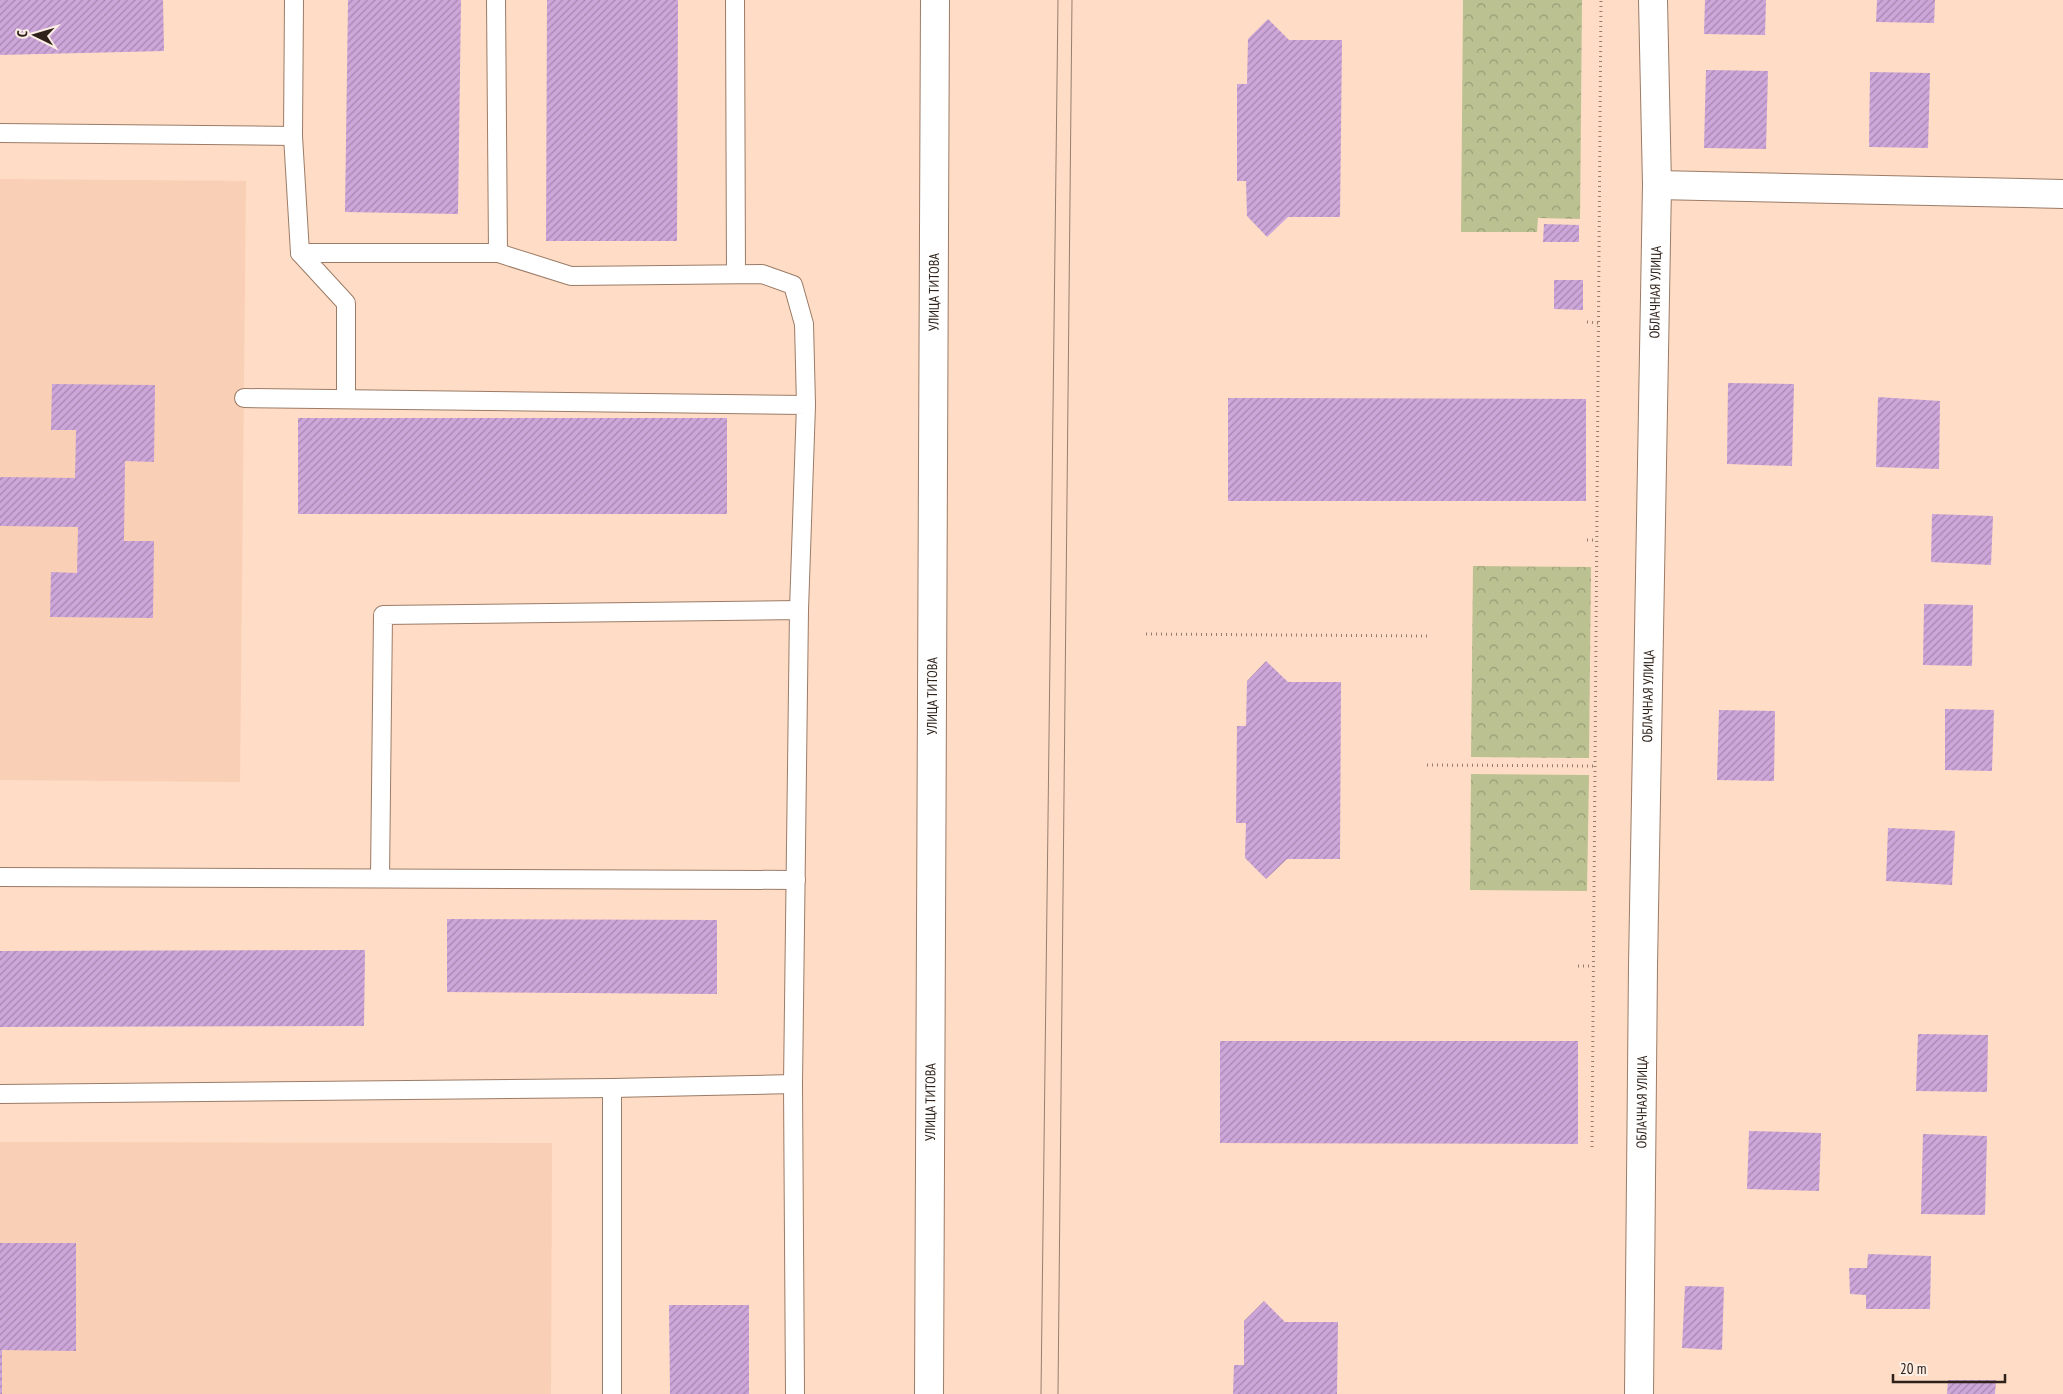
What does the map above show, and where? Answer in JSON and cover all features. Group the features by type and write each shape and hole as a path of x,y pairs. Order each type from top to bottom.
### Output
{"street":[{"name":"УЛИЦА ТИТОВА","path":"929,1394 936,0"},
{"name":"ОБЛАЧНАЯ УЛИЦА","path":"1639,1394 1643,956 1657,186 1653,0"},
{"path":"1657,186 2063,194"}],"lane":[{"path":"294,0 293,136 300,252 346,303 346,398"},
{"path":"496,0 498,252"},
{"path":"735,0 736,274"},
{"path":"0,133 293,136"},
{"path":"300,252 498,252 571,276 762,274 793,285 804,324 806,405 799,610 793,1084 794,1394"},
{"path":"244,398 806,405"},
{"path":"380,878 383,615 799,610"},
{"path":"0,877 796,880"},
{"path":"0,1094 612,1088 793,1084"},
{"path":"612,1088 612,1394"}],"path":[{"path":"1592,1147 1601,0"},
{"path":"1588,322 1598,323"},
{"path":"1587,540 1597,540"},
{"path":"1146,634 1427,636"},
{"path":"1426,765 1595,766"},
{"path":"1578,966 1594,966"}],"shaded area":[{"path":"0,179 246,181 240,782 0,780"},
{"path":"0,1142 552,1143 551,1394 0,1394"}],"green space":[{"path":"1463,0 1582,0 1580,219 1538,218 1537,232 1461,232"},
{"path":"1473,566 1591,567 1589,758 1471,757"},
{"path":"1471,774 1589,775 1587,891 1470,890"}],"building":[{"path":"0,0 163,0 164,51 0,55"},
{"path":"348,0 461,0 458,214 345,212"},
{"path":"547,0 678,0 677,241 546,241"},
{"path":"1705,0 1766,0 1765,35 1704,34"},
{"path":"1877,0 1935,0 1934,23 1876,22"},
{"path":"1268,19 1289,40 1342,40 1340,217 1288,217 1267,237 1247,216 1246,181 1237,181 1237,84 1247,84 1248,39"},
{"path":"1706,70 1768,71 1766,149 1704,148"},
{"path":"1870,72 1930,73 1928,148 1869,147"},
{"path":"1544,224 1579,225 1579,242 1543,242"},
{"path":"1554,280 1583,280 1583,310 1554,309"},
{"path":"1728,383 1794,384 1792,466 1727,464"},
{"path":"52,384 155,385 154,462 125,461 124,541 154,541 153,618 50,617 51,572 77,573 78,527 0,526 0,477 75,478 76,430 51,430"},
{"path":"1878,397 1940,401 1939,469 1876,467"},
{"path":"1228,398 1586,399 1586,501 1228,501"},
{"path":"298,418 727,418 727,514 298,514"},
{"path":"1932,514 1993,516 1991,565 1931,562"},
{"path":"1924,604 1973,605 1972,666 1923,665"},
{"path":"1266,661 1288,682 1341,682 1340,859 1287,859 1266,879 1245,858 1246,823 1236,823 1237,726 1246,726 1247,681"},
{"path":"1945,709 1994,710 1992,771 1945,770"},
{"path":"1719,710 1775,711 1774,781 1717,780"},
{"path":"1888,828 1955,831 1952,885 1886,881"},
{"path":"447,919 717,920 717,994 447,992"},
{"path":"365,950 364,1026 0,1027 0,951"},
{"path":"1918,1034 1988,1035 1987,1092 1916,1091"},
{"path":"1220,1041 1578,1041 1578,1144 1220,1143"},
{"path":"1749,1131 1821,1133 1819,1191 1747,1189"},
{"path":"1923,1134 1987,1136 1985,1215 1921,1214"},
{"path":"0,1243 76,1243 76,1351 2,1350 2,1394 0,1394"},
{"path":"1868,1254 1931,1256 1930,1309 1866,1309 1866,1295 1850,1294 1849,1268 1867,1268"},
{"path":"1685,1286 1724,1287 1722,1350 1682,1348"},
{"path":"1264,1301 1285,1322 1338,1322 1337,1394 1233,1394 1234,1365 1244,1365 1244,1321"},
{"path":"669,1305 749,1305 749,1394 670,1394"},
{"path":"1948,1380 1996,1380 1995,1394 1947,1394"}],"tram line":[{"path":"1041,1394 1058,0"},
{"path":"1058,1394 1072,0"}]}
